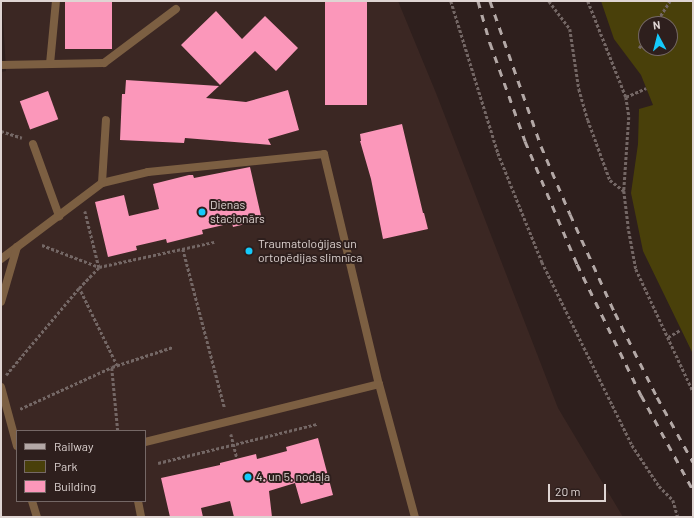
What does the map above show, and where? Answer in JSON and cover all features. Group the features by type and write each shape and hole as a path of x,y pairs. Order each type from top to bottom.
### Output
{"lane":[{"path":"50,64 56,1"},
{"path":"1,65 104,63 176,9"},
{"path":"102,183 106,120"},
{"path":"33,144 59,216"},
{"path":"1,259 102,183 148,172 324,154 379,384 415,517"},
{"path":"1,302 17,247"},
{"path":"146,442 379,384"},
{"path":"1,387 16,442"},
{"path":"32,502 37,517"},
{"path":"138,502 141,517"}],"path":[{"path":"451,1 498,154 542,262 632,445 659,486 673,500 678,517"},
{"path":"548,1 570,29 579,90 588,120 610,180 624,191"},
{"path":"588,1 626,97 629,117 624,191 628,226 636,268 693,391"},
{"path":"660,16 670,1"},
{"path":"626,97 646,88"},
{"path":"1,131 19,136 33,144"},
{"path":"82,198 99,267"},
{"path":"27,239 99,267 214,242"},
{"path":"183,249 237,458"},
{"path":"1,381 79,288 99,267"},
{"path":"79,288 117,366"},
{"path":"668,337 680,330"},
{"path":"8,414 112,368 173,347"},
{"path":"112,368 118,430"},
{"path":"158,463 317,424"}],"shaded area":[{"name":"Traumatoloģijas un ortopēdijas slimnīca","path":"2,1 398,1 436,93 558,408 623,517 1,517 1,72 6,71"}],"green space":[{"path":"601,1 693,1 693,354 643,251 631,193 638,144 639,109 653,105 641,75 614,39"}],"building":[{"path":"65,1 112,1 112,49 65,49"},
{"path":"325,1 367,1 367,105 325,105"},
{"path":"216,11 242,39 265,16 298,48 276,71 255,51 220,85 181,45"},
{"path":"126,80 219,86 206,98 246,102 288,90 299,130 268,139 271,145 185,138 184,143 120,140 122,94 125,94"},
{"path":"48,91 58,119 30,129 20,101"},
{"path":"402,124 428,229 383,239 371,179 360,141 360,134"},
{"name":"Dienas stacionārs","path":"250,167 262,220 233,227 232,223 202,230 203,234 167,243 166,239 136,246 137,250 108,257 95,202 124,195 129,216 159,209 153,184 189,175 193,175 194,178"},
{"name":"4. un 5. nodaļa","path":"318,438 333,495 301,504 295,483 269,491 272,517 234,517 230,501 201,508 203,517 170,517 161,478 220,465 220,463 256,454 257,459 287,451 286,447"}],"railway":[{"path":"478,1 490,43 525,141 577,264 641,395 693,490"},
{"path":"490,1 541,146 570,214 615,313 657,397 693,462"}],"place":[{"name":"Dienas stacionārs","path":"202,212"},
{"name":"Traumatoloģijas un ortopēdijas slimnīca","path":"249,251"},
{"name":"4. un 5. nodaļa","path":"248,477"}]}
